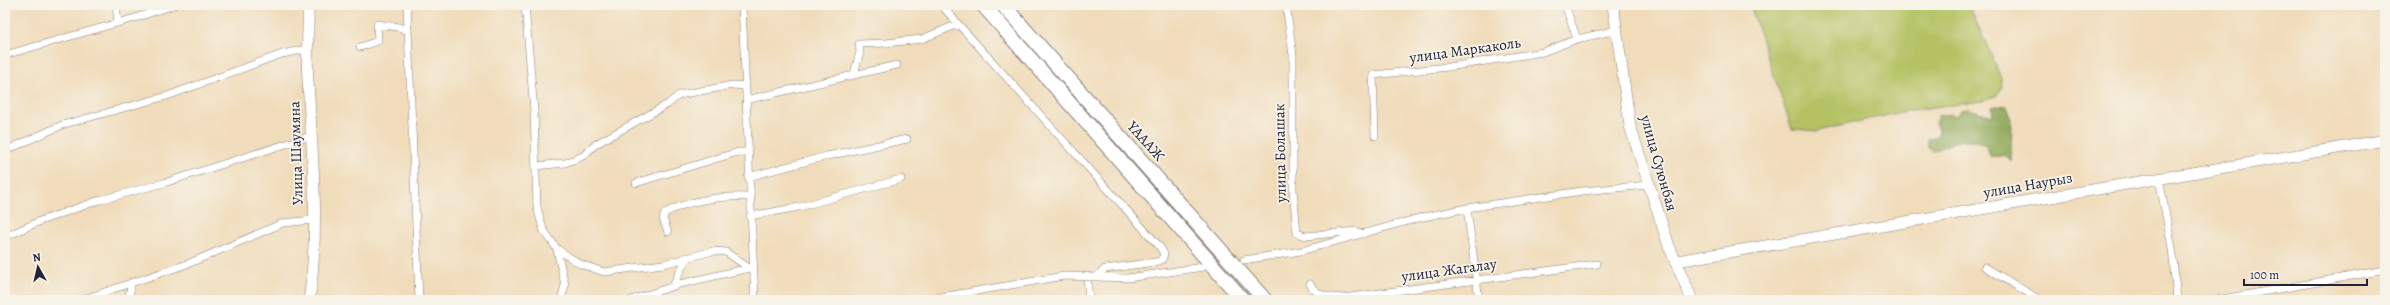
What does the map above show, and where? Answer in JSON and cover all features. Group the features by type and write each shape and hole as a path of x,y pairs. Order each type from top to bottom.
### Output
{"highway":[{"path":"983,5 1244,300"},
{"name":"ҮАААЖ","path":"1003,5 1265,300"}],"street":[{"path":"116,5 118,23"},
{"path":"5,55 118,23 174,5"},
{"name":"Улица Шаумяна","path":"308,5 307,49 312,136 313,220 313,268 309,300"},
{"path":"407,5 419,300"},
{"path":"525,5 538,207 543,229 557,249 580,264 604,272 663,264 701,252 726,252 751,267"},
{"path":"742,5 746,86 751,267 755,300"},
{"path":"941,5 1160,247 1164,254 1162,260 1156,262 1106,269 1097,276"},
{"name":"улица Болашак","path":"1286,5 1293,56 1293,189 1297,233 1306,236 1356,231 1362,234"},
{"path":"1565,5 1576,39"},
{"name":"улица Суюнбая","path":"1613,5 1630,126 1669,246 1677,261 1692,300"},
{"path":"360,47 378,42 377,24 399,27 408,31"},
{"path":"854,74 860,52 859,44 922,39 958,24"},
{"name":"улица Маркаколь","path":"1375,136 1373,75 1448,67 1543,52 1576,39 1617,30"},
{"path":"5,151 62,125 167,96 282,54 307,49"},
{"path":"746,100 897,65"},
{"path":"536,166 565,163 576,160 596,144 668,104 679,95 733,85 746,86"},
{"path":"5,237 40,222 100,200 164,184 312,136"},
{"path":"748,177 827,156 907,139"},
{"name":"улица Наурыз","path":"1677,261 2385,140"},
{"path":"636,183 738,152 747,152"},
{"path":"2159,178 2172,248 2177,300"},
{"path":"750,216 799,207 901,179"},
{"path":"1244,260 1301,251 1420,218 1467,208 1568,193 1648,185"},
{"path":"668,232 663,219 665,213 674,208 705,199 749,197"},
{"path":"1467,208 1479,300"},
{"path":"81,300 190,263 283,223 313,220"},
{"path":"557,249 565,285 561,300"},
{"path":"673,286 687,257"},
{"name":"улица Жагалау","path":"1310,284 1313,290 1327,297 1343,298 1385,296 1476,279 1597,264"},
{"path":"631,300 673,286 751,267"},
{"path":"924,300 1013,283 1064,276 1128,278 1204,267"},
{"path":"1985,267 2040,300"},
{"path":"2217,300 2385,270"},
{"path":"1087,276 1089,300"},
{"path":"128,300 132,282"}],"green space":[{"path":"1750,5 1969,5 2001,78 2002,88 1996,96 1983,101 1910,110 1817,131 1792,129"},
{"path":"1992,107 2007,107 2012,118 2011,162 2005,155 1997,157 1990,156 1986,145 1972,140 1960,141 1933,151 1928,148 1928,138 1936,137 1939,133 1935,123 1938,116 1950,114 1956,116 1961,110 1968,109 1993,116"}]}
